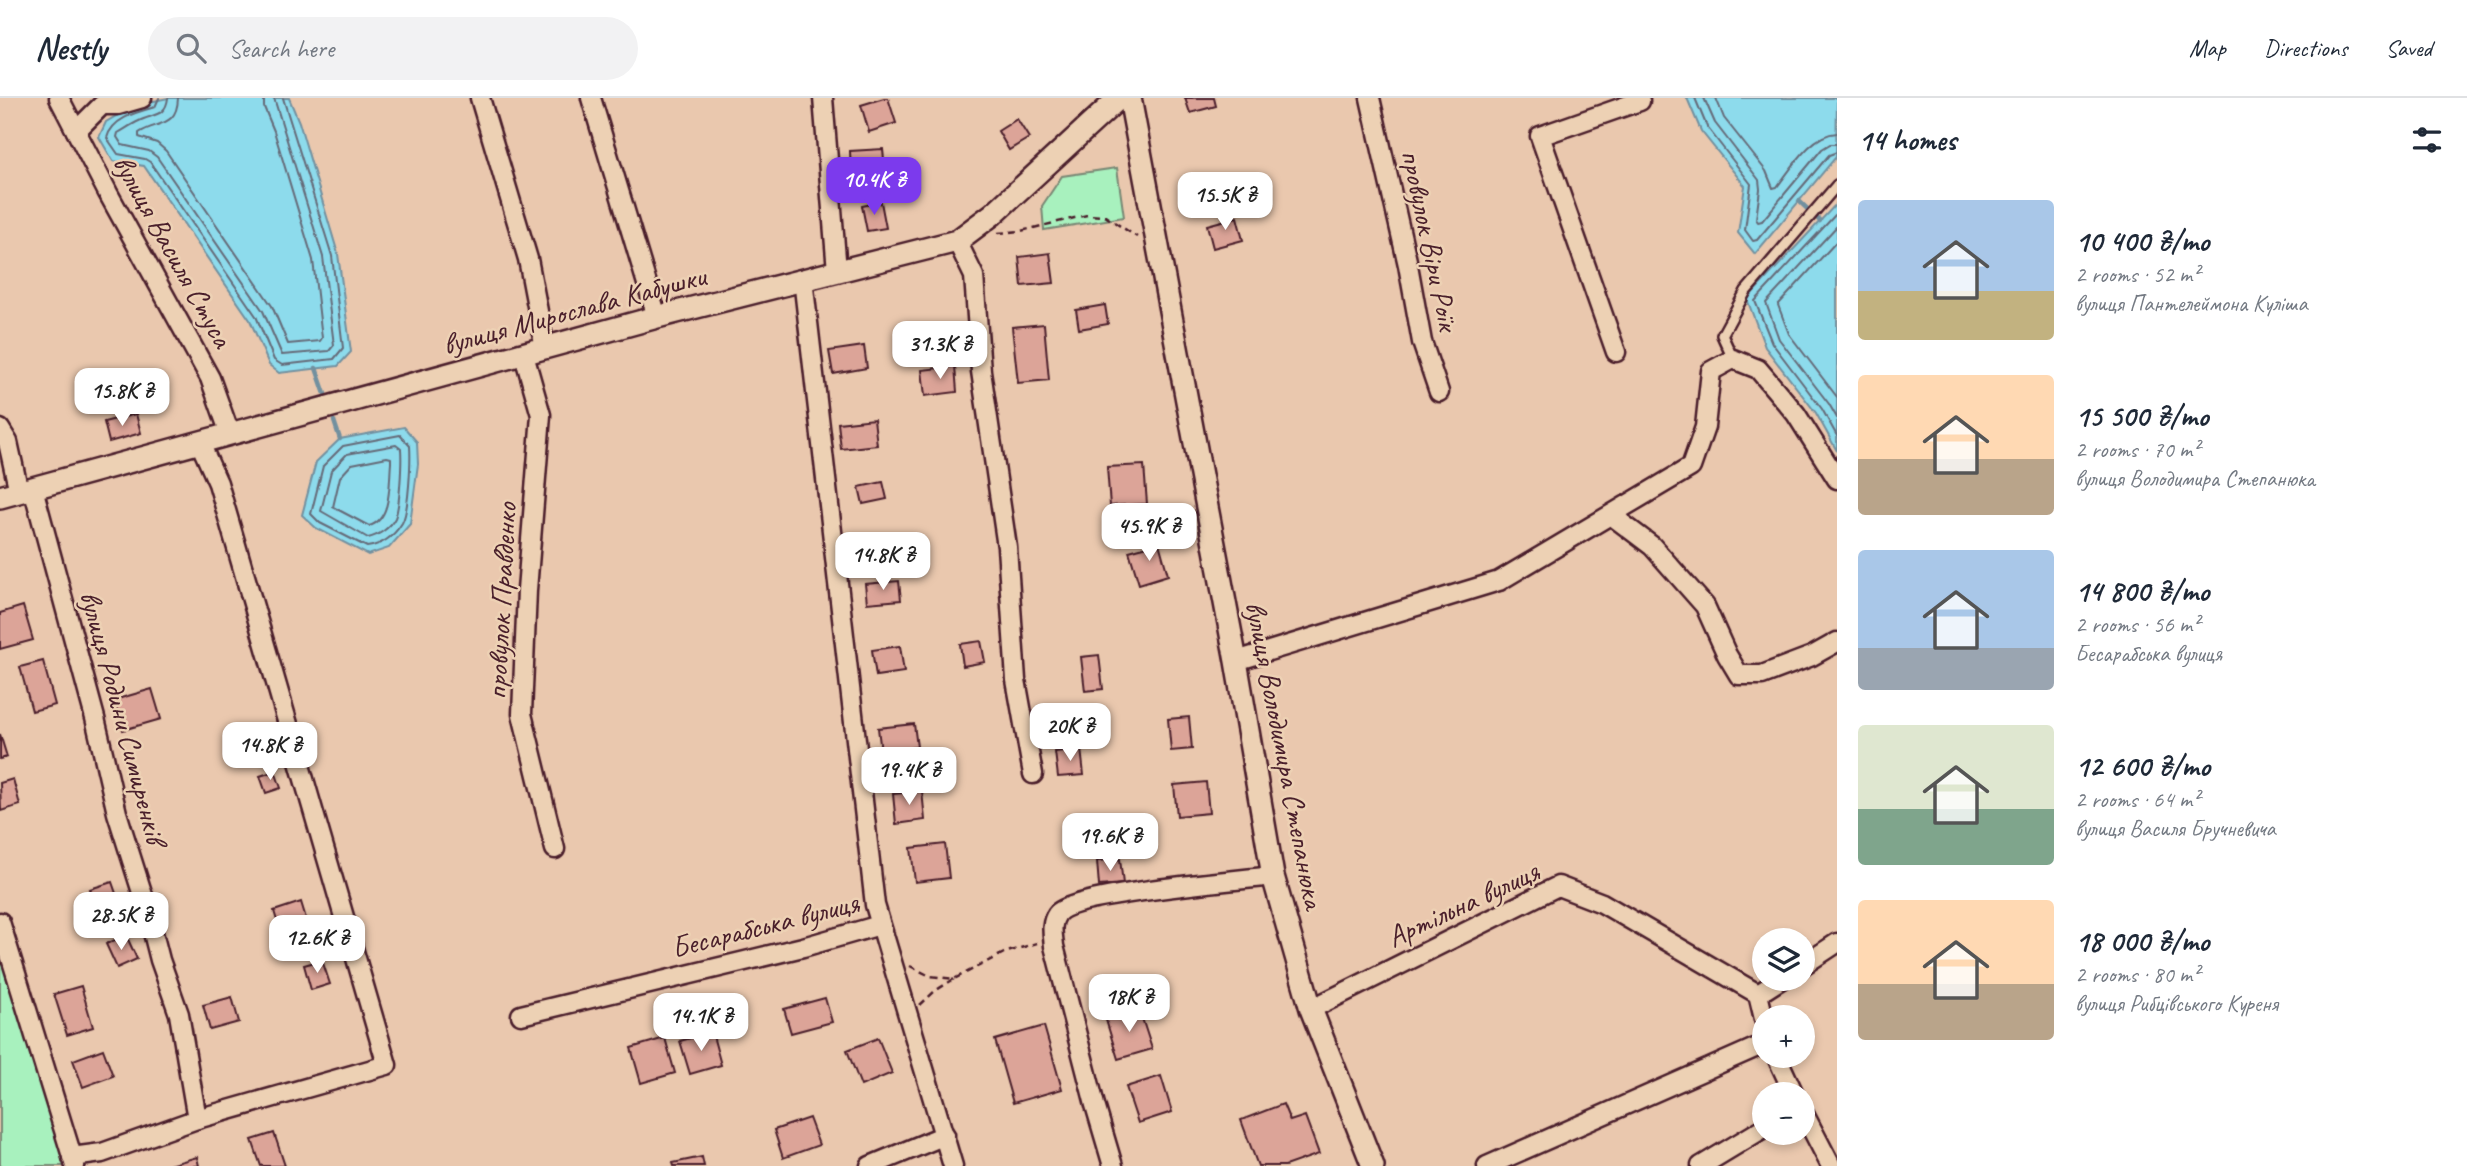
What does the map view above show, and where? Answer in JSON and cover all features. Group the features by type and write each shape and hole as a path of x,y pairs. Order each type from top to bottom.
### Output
{"street":[{"name":"вулиця Василя Стуса","path":"59,98 210,378 230,434"},
{"path":"76,131 97,102 118,105 142,98"},
{"path":"480,98 528,259 545,348"},
{"path":"591,98 657,317"},
{"path":"822,98 837,271"},
{"name":"вулиця Мирослава Кабушки","path":"17,493 657,317 962,238 993,214 1119,98"},
{"name":"вулиця Володимира Степанюка","path":"1130,98 1236,662 1273,876 1311,1009 1373,1166"},
{"name":"провулок Віри Роїк","path":"1370,98 1408,265 1422,342 1439,392"},
{"path":"1616,352 1540,136 1639,100"},
{"path":"962,238 974,276 981,371 1006,547 1016,680 1033,774"},
{"name":"Бесарабська вулиця","path":"521,1015 790,950 880,925 875,905 803,279"},
{"name":"провулок Правденко","path":"524,355 541,415 527,590 522,714 555,849"},
{"path":"1236,662 1499,581 1691,467 1705,428 1711,371 1733,359 1758,369 1797,414 1837,479"},
{"name":"вулиця Родини Симиренків","path":"0,429 8,442 17,493 95,718 117,813 160,960 179,1014 197,1119"},
{"path":"0,922 74,1161 197,1119 387,1065 218,483 200,443"},
{"path":"1611,515 1652,546 1705,606 1727,655 1740,675 1762,675 1812,656 1837,642"},
{"path":"1114,1166 1095,1105 1054,938 1052,924 1058,912 1124,894 1273,876"},
{"name":"Артільна вулиця","path":"1311,1009 1558,886 1602,902 1758,994"},
{"path":"880,925 953,1166"},
{"path":"1815,957 1837,943"},
{"path":"1761,1005 1758,994 1763,991"},
{"path":"1488,1166 1752,1049"},
{"path":"870,1166 945,1135"},
{"path":"1701,1166 1752,1135"},
{"path":"1815,1135 1831,1166"}],"lane":[{"path":"1733,359 1722,335 1746,291 1837,185"}],"path":[{"path":"962,238 1021,231 1087,215 1105,216 1159,250"},
{"path":"912,1027 920,1005 954,979 1004,953 1054,938"},
{"path":"890,956 930,976 954,979"}],"green space":[{"path":"1117,168 1124,217 1044,230 1042,206 1062,176"},
{"path":"0,948 69,1166 0,1166"}],"water":[{"path":"168,98 289,98 299,122 338,254 351,352 338,366 279,373 269,365 250,320 144,166 113,161 99,137 106,122 135,105"},
{"path":"1687,98 1837,98 1836,157 1755,254 1738,233 1745,186 1701,131"},
{"path":"1837,203 1837,451 1816,413 1765,347 1747,299"},
{"path":"404,427 417,442 418,464 410,524 389,548 368,555 316,528 302,515 316,462 340,439"}],"building":[{"path":"888,98 896,123 869,132 861,105"},
{"path":"1185,98 1214,98 1216,106 1190,113"},
{"path":"1017,119 1029,138 1009,150 998,131"},
{"path":"883,149 885,170 851,172 850,151"},
{"path":"881,202 886,228 867,231 862,206"},
{"path":"1237,217 1243,240 1213,248 1207,225"},
{"path":"1050,253 1054,283 1022,286 1019,257"},
{"path":"1105,305 1108,324 1079,329 1076,310"},
{"path":"1044,324 1049,380 1018,383 1012,327"},
{"path":"864,346 867,368 833,374 829,351"},
{"path":"955,366 957,392 925,396 922,370"},
{"path":"136,414 141,433 109,442 104,422"},
{"path":"874,419 877,445 841,449 838,423"},
{"path":"1144,465 1147,504 1110,506 1107,467"},
{"path":"883,482 887,499 863,504 859,487"},
{"path":"1159,543 1168,575 1139,584 1129,551"},
{"path":"899,581 901,600 867,603 865,584"},
{"path":"23,606 33,640 0,649 0,613"},
{"path":"981,641 985,662 963,666 960,644"},
{"path":"900,646 904,672 876,676 872,650"},
{"path":"1099,655 1103,689 1085,691 1081,657"},
{"path":"43,661 55,705 32,711 20,667"},
{"path":"152,689 161,719 123,730 114,700"},
{"path":"1189,717 1192,749 1171,751 1168,719"},
{"path":"914,724 917,747 881,752 878,728"},
{"path":"0,734 7,757 0,759"},
{"path":"268,739 272,760 247,764 243,744"},
{"path":"1081,749 1084,775 1058,777 1055,752"},
{"path":"275,771 281,788 266,793 260,776"},
{"path":"13,779 20,805 1,811 0,783"},
{"path":"1206,782 1209,813 1177,816 1174,785"},
{"path":"922,791 925,820 896,824 893,794"},
{"path":"945,844 949,878 915,882 911,848"},
{"path":"1120,859 1123,884 1099,886 1097,861"},
{"path":"112,882 120,905 98,913 90,889"},
{"path":"301,902 308,925 281,934 274,911"},
{"path":"126,935 137,959 117,968 106,944"},
{"path":"322,960 330,984 311,990 304,965"},
{"path":"81,986 93,1027 67,1035 54,994"},
{"path":"232,997 239,1022 210,1030 203,1005"},
{"path":"825,998 832,1022 791,1033 784,1009"},
{"path":"1139,1009 1152,1049 1118,1059 1106,1020"},
{"path":"1044,1026 1062,1089 1013,1103 995,1040"},
{"path":"712,1032 721,1065 690,1074 680,1041"},
{"path":"665,1038 675,1073 641,1083 631,1048"},
{"path":"878,1038 892,1073 861,1086 847,1050"},
{"path":"103,1049 113,1076 83,1087 73,1060"},
{"path":"1161,1076 1172,1112 1138,1123 1126,1087"},
{"path":"1283,1104 1290,1121 1305,1116 1319,1154 1285,1166 1258,1166 1241,1120"},
{"path":"809,1118 819,1145 783,1158 774,1130"},
{"path":"274,1133 285,1166 261,1166 252,1140"},
{"path":"197,1157 199,1166 169,1166 169,1165"},
{"path":"702,1157 704,1166 674,1166 673,1163"}],"waterway":[{"path":"1799,201 1820,221"},
{"path":"316,368 325,394"},
{"path":"334,421 340,439"}]}
